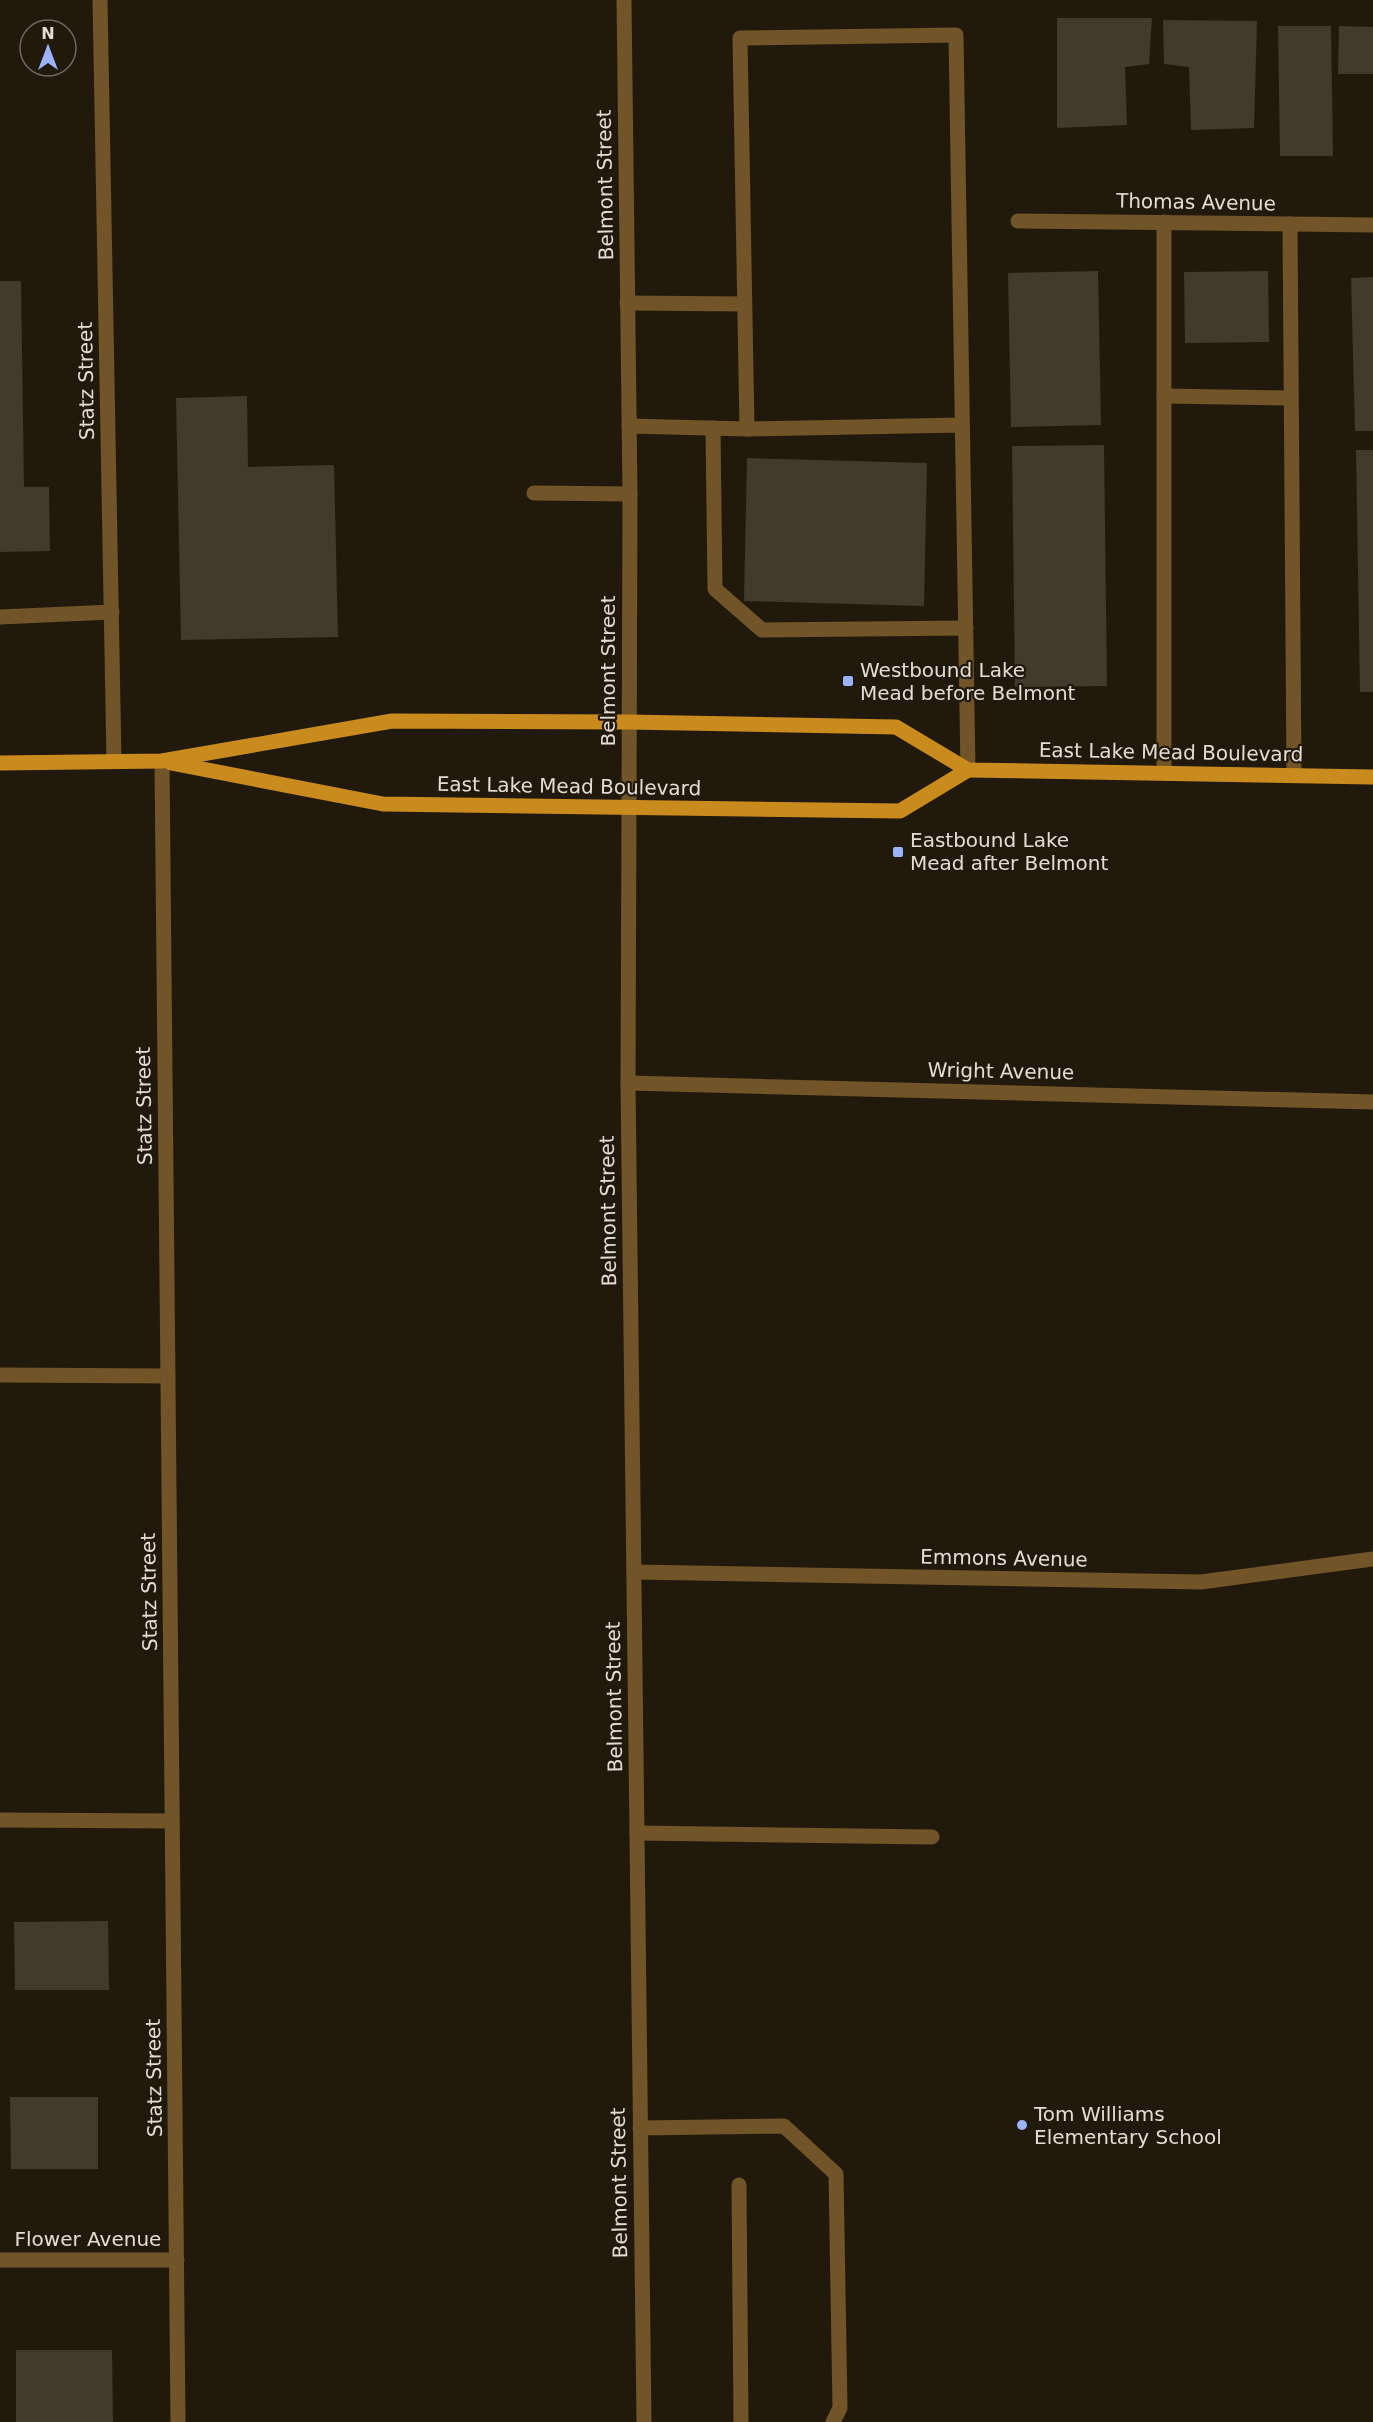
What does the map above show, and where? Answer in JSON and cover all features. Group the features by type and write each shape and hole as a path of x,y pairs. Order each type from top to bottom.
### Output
{"main road":[{"name":"East Lake Mead Boulevard","path":"0,763 162,761 392,720 629,722 896,728 968,770 1373,777"},
{"name":"East Lake Mead Boulevard","path":"162,761 383,804 900,811 968,770"}],"street":[{"name":"Statz Street","path":"100,0 114,762"},
{"name":"Belmont Street","path":"624,0 630,494 628,1083 644,2422"},
{"path":"747,429 740,38 956,34 968,770"},
{"name":"Thomas Avenue","path":"1018,220 1373,225"},
{"path":"1164,222 1164,773"},
{"path":"1290,224 1294,775"},
{"path":"627,303 744,304"},
{"path":"1164,396 1291,398"},
{"path":"629,426 747,429 962,425"},
{"path":"713,428 715,589 762,630 966,628"},
{"path":"534,493 630,494"},
{"path":"0,617 112,612"},
{"name":"Statz Street","path":"162,761 178,2422"},
{"name":"Wright Avenue","path":"628,1083 1373,1102"},
{"path":"0,1375 168,1376"},
{"name":"Emmons Avenue","path":"634,1572 1201,1582 1373,1559"},
{"path":"0,1820 172,1821"},
{"path":"637,1833 932,1837"},
{"path":"640,2128 784,2126 836,2174 840,2408 833,2422"},
{"path":"739,2185 741,2422"},
{"name":"Flower Avenue","path":"0,2260 177,2260"}],"building":[{"path":"1057,18 1152,18 1149,64 1125,67 1127,125 1057,128"},
{"path":"1163,20 1257,21 1254,128 1191,130 1189,67 1164,64"},
{"path":"1278,26 1331,26 1333,156 1280,156"},
{"path":"1339,26 1373,27 1373,74 1338,74"},
{"path":"1098,271 1101,425 1011,427 1008,273"},
{"path":"1268,271 1269,342 1185,343 1184,272"},
{"path":"1373,277 1373,431 1355,431 1351,278"},
{"path":"0,281 21,281 24,487 49,487 50,551 0,552"},
{"path":"247,396 248,467 334,465 338,637 181,640 176,398"},
{"path":"1104,445 1107,686 1015,687 1012,446"},
{"path":"1356,450 1373,450 1373,692 1360,692"},
{"path":"747,458 927,463 924,606 744,601"},
{"path":"108,1921 109,1990 15,1990 14,1922"},
{"path":"10,2097 98,2097 98,2169 11,2169"},
{"path":"16,2350 112,2350 113,2422 16,2422"}],"place":[{"name":"Westbound Lake Mead before Belmont","path":"848,681"},
{"name":"Eastbound Lake Mead after Belmont","path":"898,852"},
{"name":"Tom Williams Elementary School","path":"1022,2125"}]}
